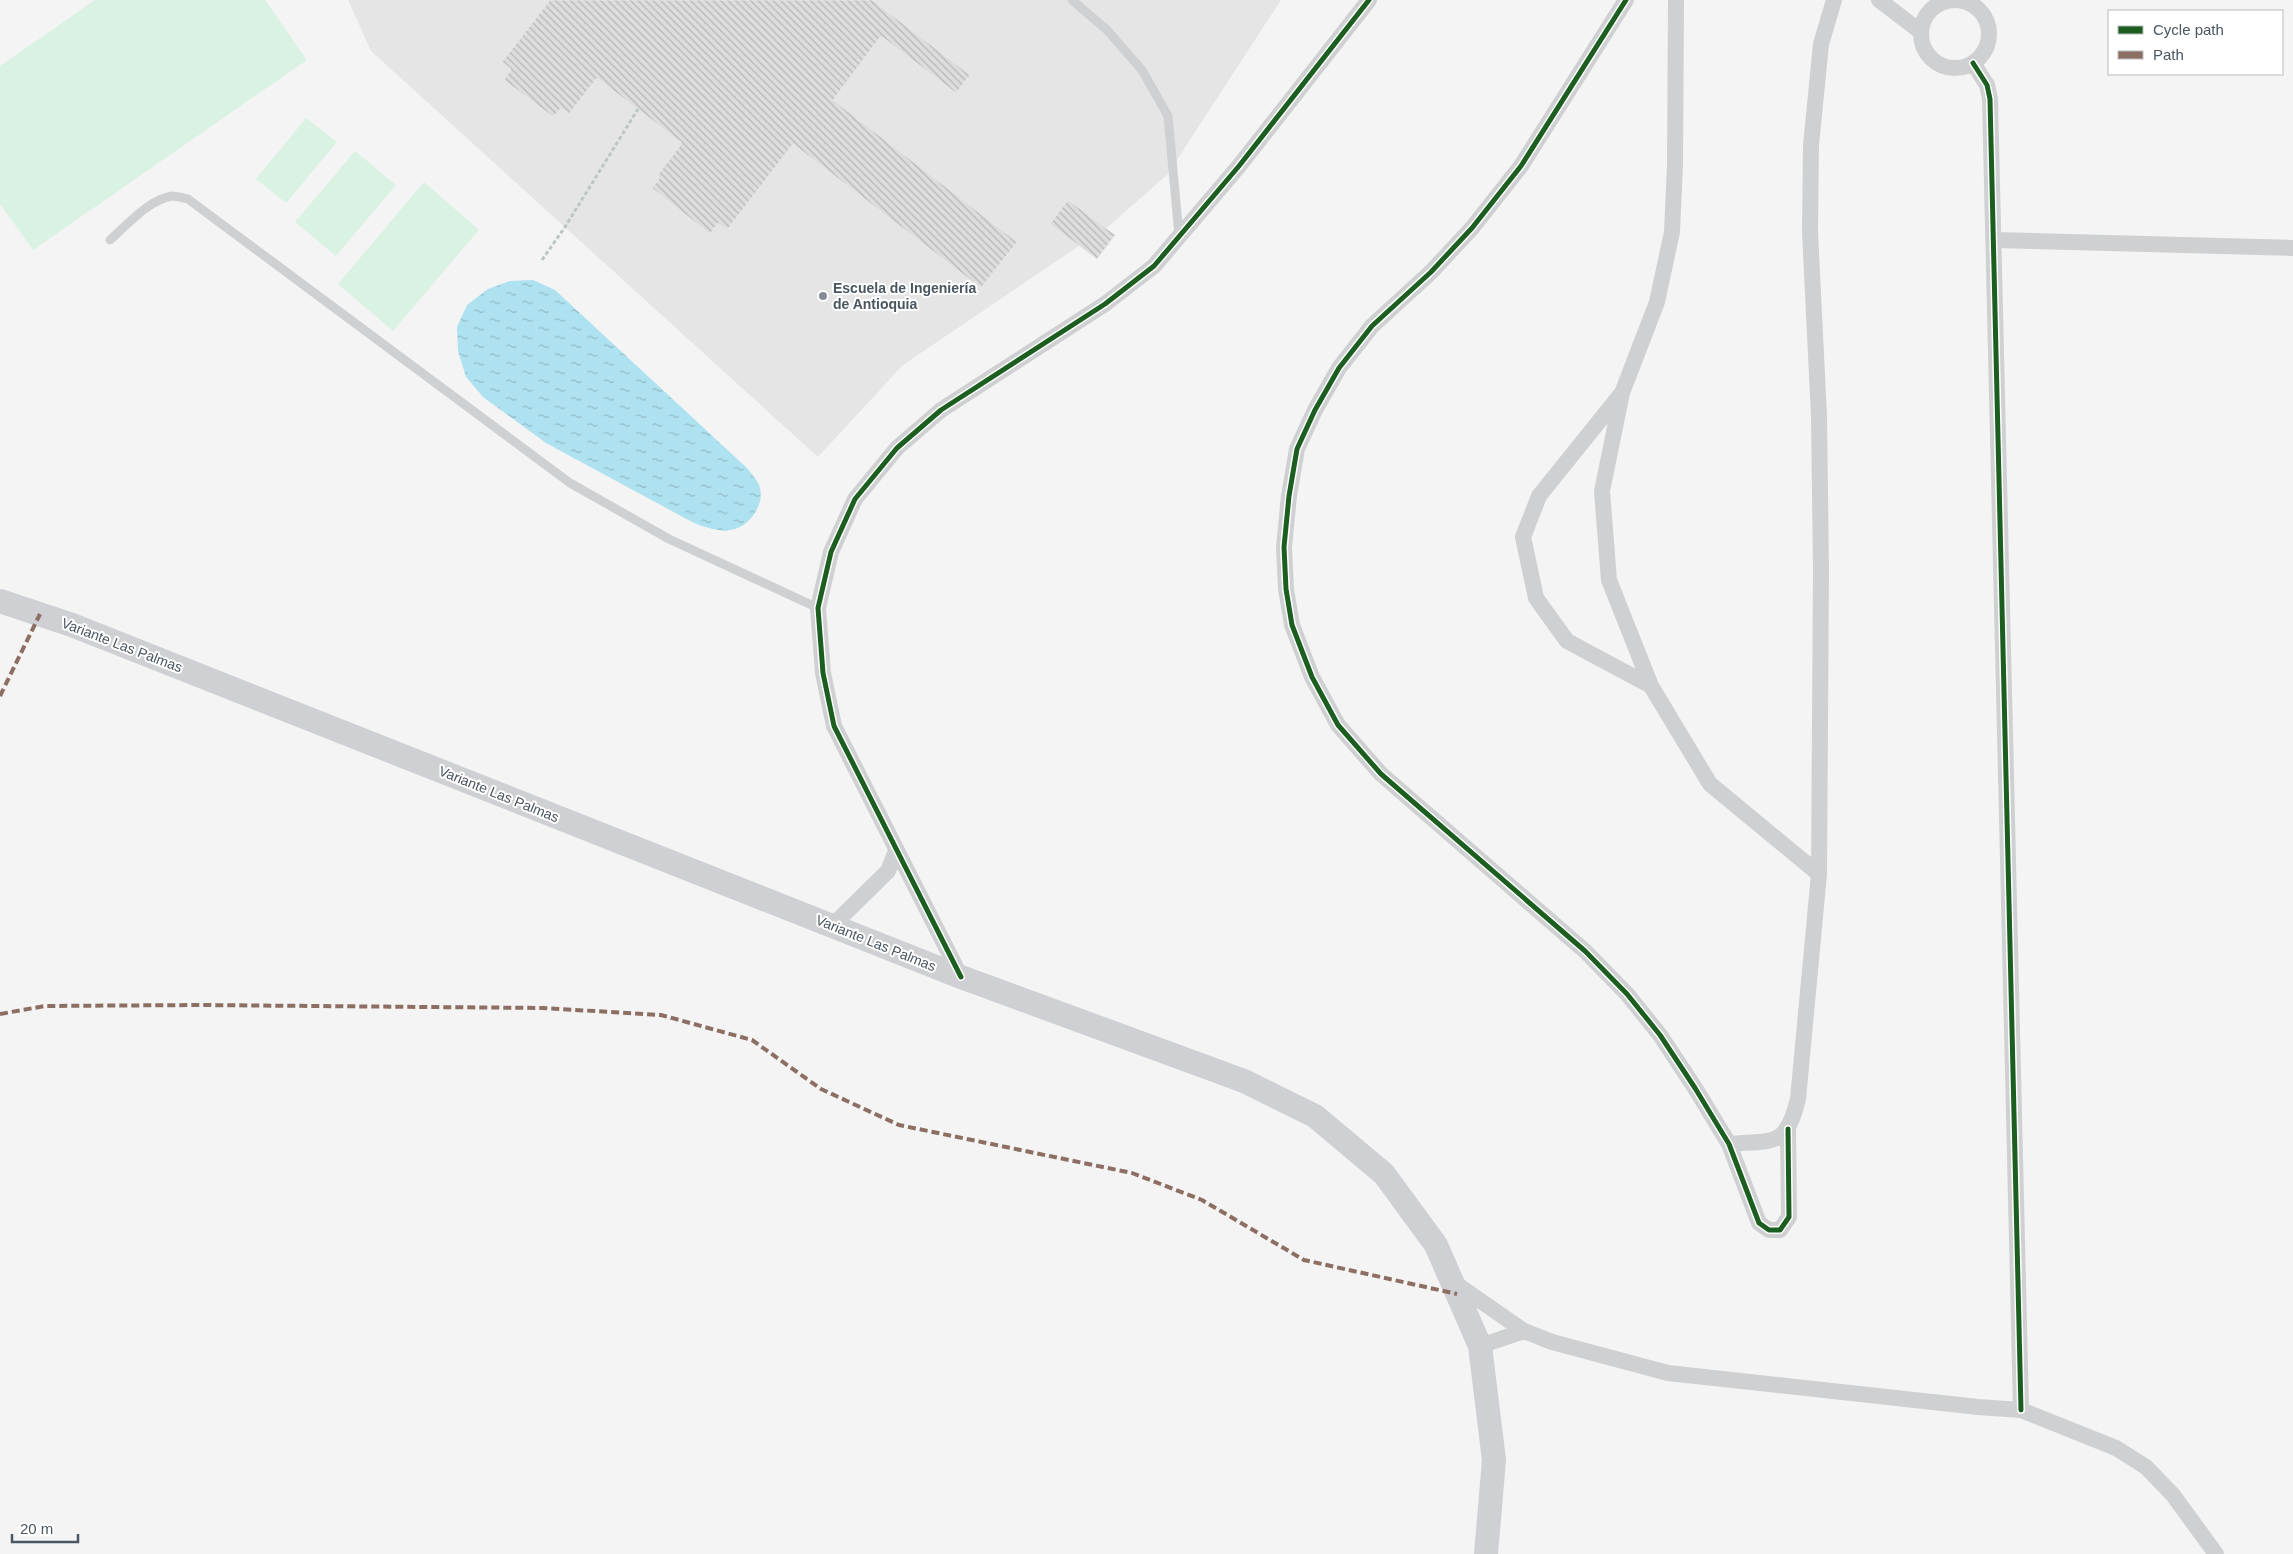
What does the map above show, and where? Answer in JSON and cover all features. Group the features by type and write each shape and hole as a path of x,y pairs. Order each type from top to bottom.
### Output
{"main road":[{"name":"Variante Las Palmas","path":"0,601 72,625 962,977 1244,1081 1315,1116 1384,1174 1436,1245 1480,1346 1494,1460 1486,1554"}],"street":[{"path":"1626,0 1521,166 1472,228 1430,272 1372,326 1339,368 1315,410 1297,449 1289,496 1284,547 1286,589 1292,626 1312,677 1338,724 1381,774 1584,951 1627,994 1660,1035 1729,1144 1759,1223 1769,1230 1777,1231 1783,1228 1789,1217 1788,1129 1798,1100 1819,874 1820,454 1810,232 1811,164 1821,44 1834,0"},
{"path":"1676,0 1675,164 1672,232 1657,302 1622,392 1602,491 1609,580 1651,686 1710,784 1819,874"},
{"path":"1879,0 1921,32"},
{"path":"1954,0 1966,2 1977,9 1985,19 1988,43 1982,54 1973,63 1962,68 1949,68 1937,64 1928,55 1922,44 1921,32 1927,14 1940,2 1954,0"},
{"path":"962,977 896,851 834,726 823,673 818,608 831,552 855,499 897,448 941,410 1105,304 1154,266 1239,166 1364,4"},
{"path":"1973,63 1987,85 1990,99 2021,1410"},
{"path":"1993,240 2293,248"},
{"path":"1622,392 1539,496 1523,537 1536,598 1567,641 1651,686"},
{"path":"832,926 888,871 896,851"},
{"path":"1729,1144 1773,1140 1788,1129"},
{"path":"1452,1281 1524,1331 1552,1342 1668,1373 2021,1410 2116,1448 2146,1467 2173,1495 2216,1554"},
{"path":"1480,1346 1524,1331"}],"lane":[{"path":"1072,0 1107,30 1142,70 1168,116 1179,236"},
{"path":"110,240 144,210 162,200 174,196 188,199 570,483 669,539 818,608"}],"path":[{"path":"542,260 565,227 638,109"}],"shaded area":[{"name":"Escuela de Ingeniería de Antioquia","path":"348,0 1281,0 1167,175 1110,225 903,365 818,457 371,51"}],"green space":[{"path":"95,0 265,0 307,60 33,250 0,204 0,66"},
{"path":"306,118 337,142 286,203 256,179"},
{"path":"355,151 396,185 336,256 295,222"},
{"path":"424,182 479,230 393,331 338,284"}],"water":[{"path":"533,280 555,290 748,469 758,483 761,494 759,506 750,519 736,529 728,530 710,529 692,522 546,443 483,397 466,377 458,351 457,327 467,305 488,289 510,281"}],"building":[{"path":"550,0 872,0 970,75 956,93 881,36 833,100 1017,242 981,288 793,144 727,230 718,223 710,234 652,188 660,178 657,176 682,143 597,78 569,114 561,108 553,117 504,80 511,69 502,62"},
{"path":"1068,200 1115,235 1097,259 1050,224"}],"marked path":[{"path":"0,696 40,614"},
{"path":"0,1014 45,1006 199,1005 543,1008 661,1015 752,1040 821,1089 899,1125 1132,1173 1202,1200 1304,1260 1457,1294"}],"cycle path":[{"path":"961,977 834,726 823,673 818,608 831,552 855,499 897,448 941,410 1105,304 1154,266 1239,166 1369,0"},
{"path":"1626,0 1521,166 1472,228 1431,272 1372,326 1339,368 1315,410 1297,449 1289,496 1284,547 1286,589 1292,625 1312,677 1338,725 1381,774 1585,951 1627,994 1660,1035 1729,1144 1759,1223 1769,1230 1780,1230 1789,1217 1788,1129"},
{"path":"1973,63 1987,85 1990,99 2021,1410"}],"place":[{"name":"Escuela de Ingeniería de Antioquia","path":"823,296"}]}
